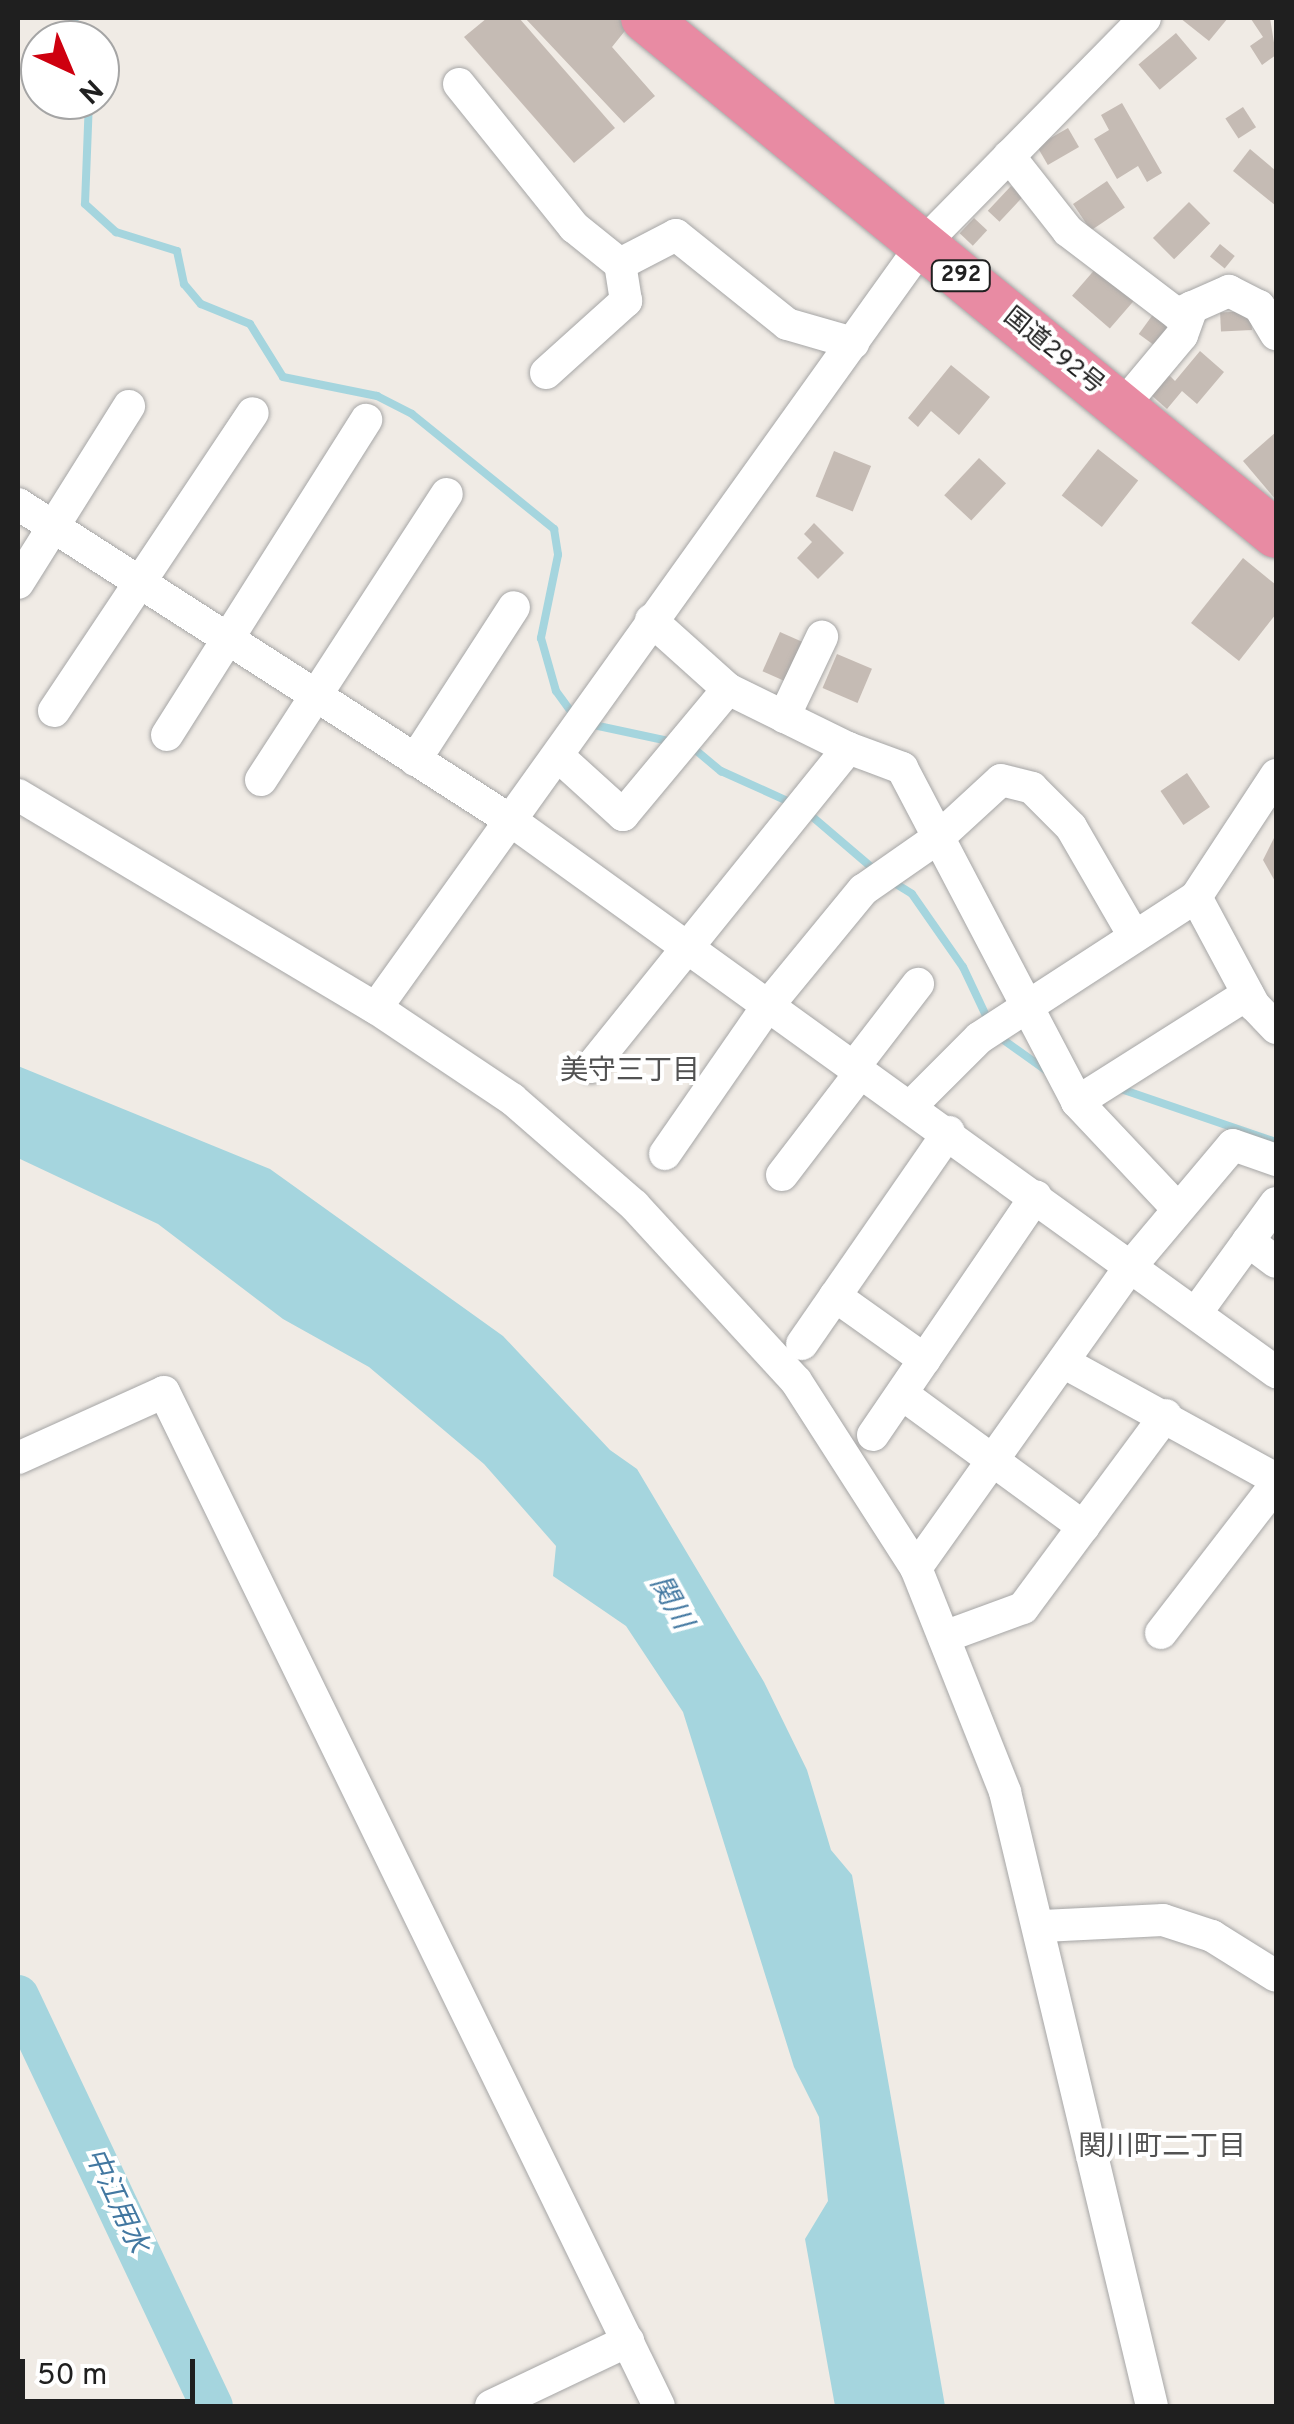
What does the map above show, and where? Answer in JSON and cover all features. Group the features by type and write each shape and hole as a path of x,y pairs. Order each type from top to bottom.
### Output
{"highway":[{"name":"国道292号","path":"645,18 1276,534"}],"street":[{"path":"376,1008 513,822 651,620 922,244 1144,18"},
{"path":"459,84 574,227 620,264 626,301 546,373"},
{"path":"1009,156 1068,231 1177,314 1230,291 1260,306 1276,334"},
{"path":"620,264 676,235 788,324 853,343"},
{"path":"1121,408 1182,335 1192,308"},
{"path":"18,583 128,406"},
{"path":"54,711 253,413"},
{"path":"166,735 366,420"},
{"path":"262,780 447,494"},
{"path":"18,504 513,822 766,1008 912,1105 1276,1372"},
{"path":"415,760 514,607"},
{"path":"651,620 728,689 848,748 902,768 1077,1102 1178,1209"},
{"path":"784,717 822,637"},
{"path":"558,756 623,815 728,689"},
{"path":"591,1067 681,946 848,748"},
{"path":"912,1105 979,1038 1196,896 1276,775"},
{"path":"665,1154 766,1008 863,890 939,837 1001,780 1032,788 1071,828 1134,936"},
{"path":"18,796 376,1008 512,1099 634,1205 796,1382 916,1568 1006,1792 1043,1926 1152,2406"},
{"path":"1196,896 1248,994 1276,1028"},
{"path":"782,1176 918,984"},
{"path":"1077,1102 1248,994"},
{"path":"802,1344 949,1132"},
{"path":"916,1568 1131,1266 1234,1145 1276,1160"},
{"path":"874,1435 1036,1196"},
{"path":"1196,1313 1276,1202"},
{"path":"1248,1241 1276,1262"},
{"path":"836,1296 925,1360"},
{"path":"1062,1362 1166,1415 1276,1481 1161,1633"},
{"path":"18,1458 164,1392 659,2406"},
{"path":"902,1394 1084,1527"},
{"path":"944,1637 1023,1608 1166,1415"},
{"path":"1043,1926 1163,1920 1212,1936 1276,1976"},
{"path":"491,2406 628,2341"}],"water":[{"name":"関川","path":"18,1066 270,1169 503,1336 610,1450 637,1469 764,1682 807,1770 831,1850 852,1875 945,2406 835,2406 805,2239 828,2201 819,2117 794,2067 683,1712 626,1626 553,1576 556,1546 484,1464 369,1367 283,1319 158,1224 18,1158"}],"building":[{"path":"487,18 519,18 615,128 574,163 464,37"},
{"path":"525,18 618,18 628,27 612,47 655,96 624,123"},
{"path":"1180,18 1228,18 1209,41"},
{"path":"1270,18 1276,55 1262,65 1250,46 1263,37 1251,19"},
{"path":"1176,33 1197,58 1160,90 1138,64"},
{"path":"1122,103 1162,173 1147,182 1138,166 1117,179 1094,139 1109,130 1101,115"},
{"path":"1243,107 1256,127 1238,139 1225,118"},
{"path":"1068,128 1079,147 1048,165 1037,146"},
{"path":"1250,149 1276,171 1276,206 1233,171"},
{"path":"1107,181 1125,208 1091,230 1073,204"},
{"path":"1011,186 1023,197 1000,222 988,211"},
{"path":"1189,202 1210,223 1174,259 1153,238"},
{"path":"974,218 987,230 973,246 960,233"},
{"path":"1220,244 1235,256 1225,268 1210,256"},
{"path":"1097,267 1135,300 1110,328 1072,296"},
{"path":"1157,309 1175,322 1157,347 1139,334"},
{"path":"1251,311 1252,330 1221,332 1220,313"},
{"path":"1200,351 1224,372 1197,404 1182,391 1167,409 1150,394 1167,373 1175,381"},
{"path":"951,365 990,397 959,435 931,411 918,427 908,418"},
{"path":"1276,432 1276,500 1243,461"},
{"path":"1098,449 1138,480 1102,527 1062,495"},
{"path":"834,451 871,466 853,511 816,496"},
{"path":"979,458 1006,483 971,521 944,495"},
{"path":"814,523 844,553 818,579 797,558 812,542 804,534"},
{"path":"1243,558 1276,585 1276,614 1239,661 1191,623"},
{"path":"780,632 811,646 794,685 763,671"},
{"path":"837,654 872,669 858,703 823,688"},
{"path":"1187,773 1210,807 1183,825 1160,791"},
{"path":"1276,834 1276,883 1263,860"}],"waterway":[{"path":"88,120 85,204 116,232 177,251 184,284 201,304 250,324 283,377 377,396 412,414 554,529 558,555 541,638 556,691 573,714"},
{"path":"589,724 673,742"},
{"path":"692,747 721,771 792,803"},
{"path":"808,813 877,872"},
{"path":"893,882 912,894 963,967 988,1020"},
{"path":"998,1036 1051,1074"},
{"path":"1118,1088 1276,1142"},
{"name":"中江用水","path":"18,1996 212,2406"}],"district":[{"name":"美守三丁目","path":"630,1072"},
{"name":"関川町二丁目","path":"1162,2148"}]}
